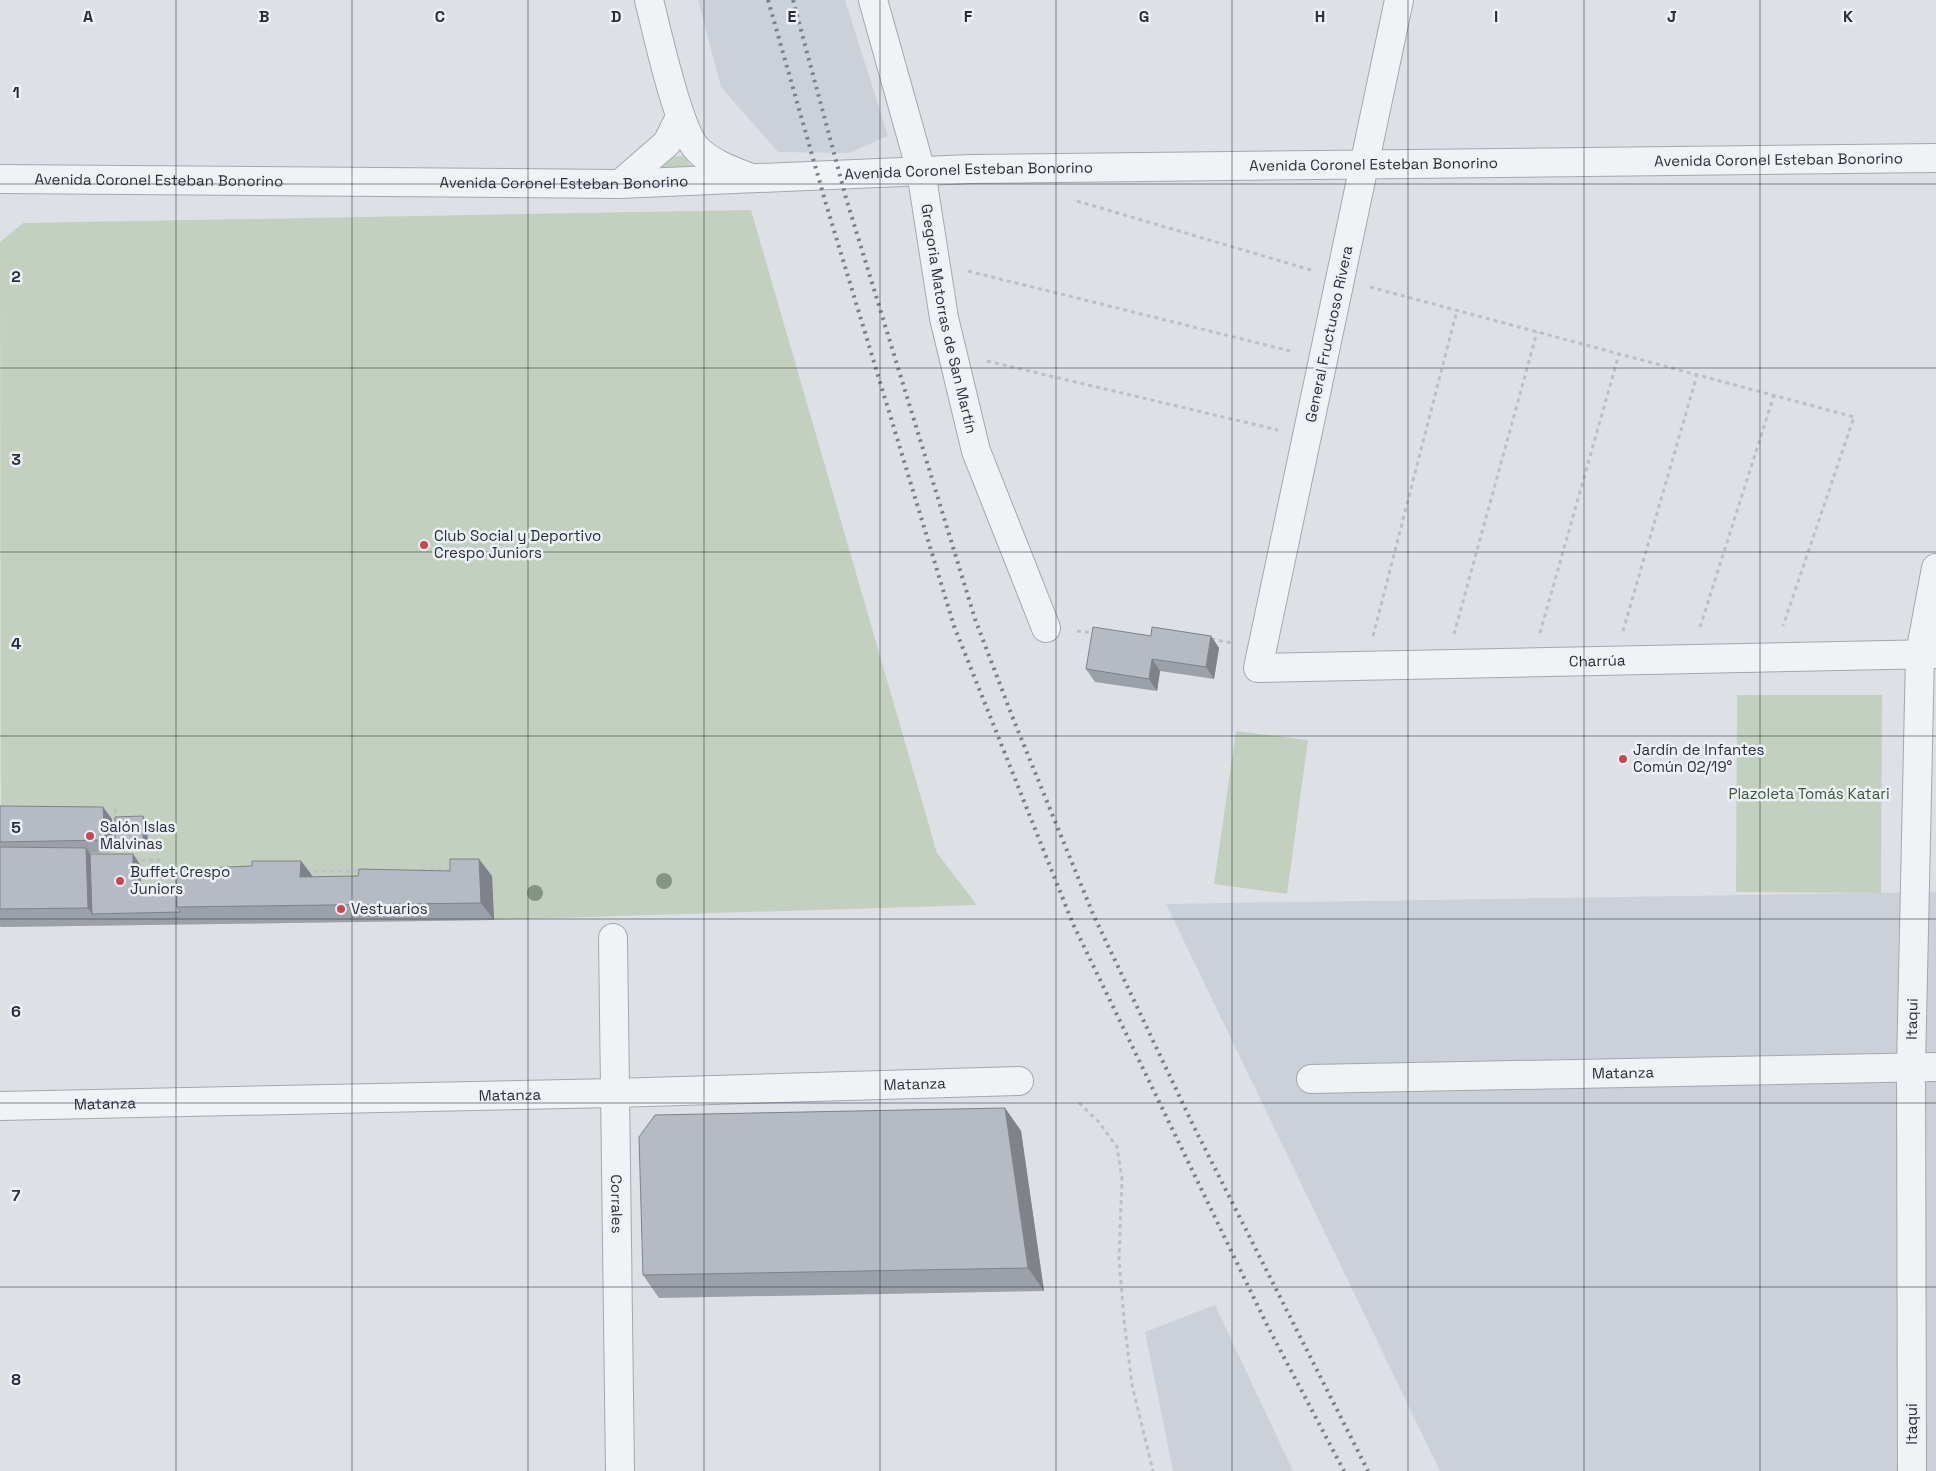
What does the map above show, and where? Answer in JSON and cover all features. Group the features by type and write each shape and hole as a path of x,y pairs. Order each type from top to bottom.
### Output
{"street":[{"path":"649,0 680,117 697,149 720,165 749,177"},
{"name":"Gregoria Matorras de San Martín","path":"873,0 921,171 935,263 952,353 976,451 1046,628"},
{"name":"General Fructuoso Rivera","path":"1260,658 1399,0"},
{"path":"620,184 667,143 680,117"},
{"name":"Avenida Coronel Esteban Bonorino","path":"0,179 620,184 921,171 1936,158"},
{"name":"Itaqui","path":"1912,1471 1923,1067 1928,654 1936,568"},
{"name":"Charrúa","path":"1260,658 1366,665 1928,654"},
{"name":"Corrales","path":"613,938 620,1471"},
{"name":"Matanza","path":"1311,1079 1923,1067"},
{"name":"Matanza","path":"0,1106 614,1093 1019,1081"}],"path":[{"path":"1076,200 1341,279 1854,417 1773,657"},
{"path":"935,263 1324,359"},
{"path":"1366,665 1457,310"},
{"path":"1446,664 1537,332"},
{"path":"952,353 1307,437"},
{"path":"1532,662 1619,354"},
{"path":"1615,660 1697,375"},
{"path":"1690,659 1774,395"},
{"path":"1046,628 1104,634"},
{"path":"1208,639 1260,658"},
{"path":"116,809 116,826"},
{"path":"116,834 116,860"},
{"path":"125,860 159,860 160,873 210,872"},
{"path":"418,870 457,870"},
{"path":"299,872 368,871"},
{"path":"1079,1103 1098,1120 1117,1147 1122,1179 1119,1259 1124,1320 1132,1385 1153,1471"}],"shaded area":[{"path":"698,0 845,0 888,136 849,153 778,152 721,87"},
{"path":"1936,892 1936,1471 1440,1471 1166,904"},
{"path":"1215,1305 1293,1471 1173,1471 1145,1332"}],"green space":[{"path":"684,156 690,164 701,171 652,175 664,157"},
{"name":"Club Social y Deportivo Crespo Juniors","path":"751,210 937,853 977,905 494,920 1,927 0,242 23,223"},
{"name":"Plazoleta Tomás Katari","path":"1737,695 1882,695 1881,893 1736,892"},
{"path":"1236,731 1308,740 1287,894 1214,884"}],"building":[{"path":"1093,627 1151,636 1152,627 1211,636 1206,667 1152,659 1149,679 1086,669"},
{"path":"0,806 103,807 105,840 0,842"},
{"path":"143,816 143,844 115,844 115,817"},
{"path":"0,847 86,848 88,908 0,909"},
{"name":"Buffet Crespo Juniors","path":"90,854 133,854 133,884 176,885 177,907 181,912 92,914"},
{"path":"450,859 479,859 481,903 177,907 176,873 204,874 205,868 252,866 252,861 301,861 300,877 358,876 359,869 450,871"},
{"path":"1005,1108 1028,1268 643,1275 639,1137 655,1115"}],"railway":[{"path":"768,0 826,204 954,626 1073,924 1268,1327 1344,1471"},
{"path":"793,0 846,198 975,619 1012,716 1093,914 1193,1125 1368,1471"}],"place":[{"name":"Club Social y Deportivo Crespo Juniors","path":"424,545"},
{"name":"Jardín de Infantes Común 02/19°","path":"1623,759"},
{"name":"Salón Islas Malvinas","path":"90,836"},
{"name":"Buffet Crespo Juniors","path":"120,881"},
{"name":"Vestuarios","path":"341,909"}]}
